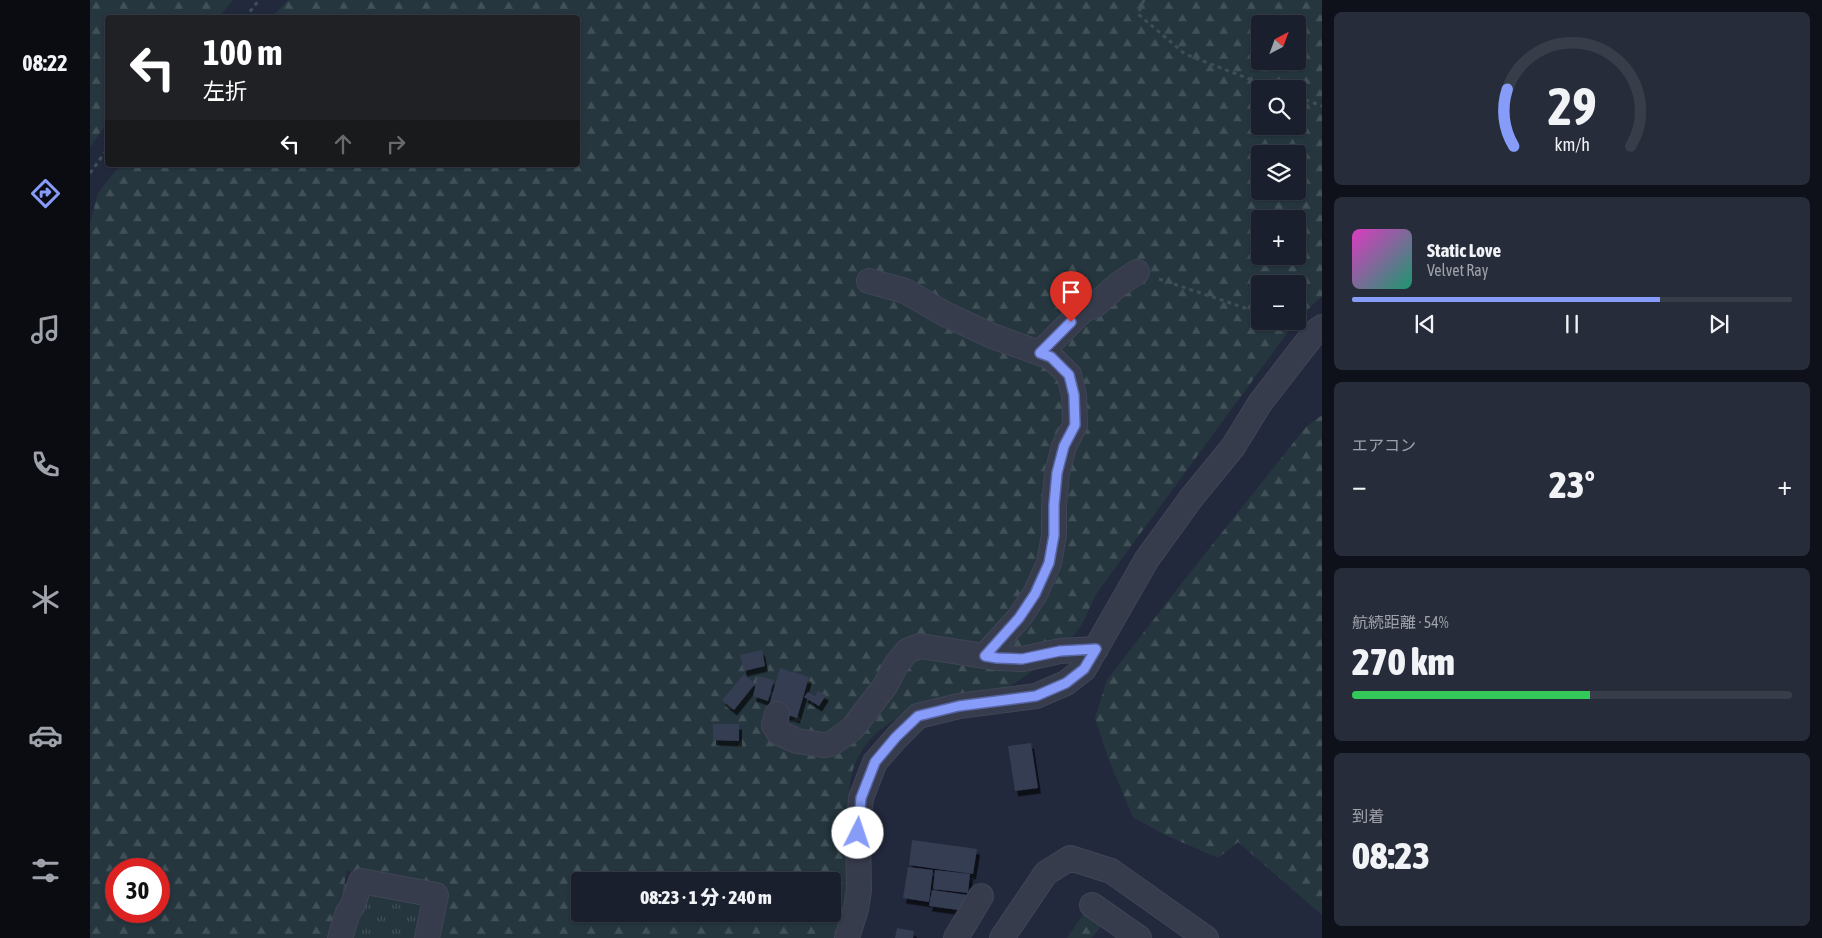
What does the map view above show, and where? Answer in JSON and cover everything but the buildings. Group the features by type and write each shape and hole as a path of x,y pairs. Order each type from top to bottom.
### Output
{"street":[{"path":"1040,353 1082,310 1094,306 1119,284 1148,275"},
{"path":"869,281 905,291 945,314 992,336 1051,357 1069,375 1074,395 1075,425 1064,446 1057,473 1054,535 1049,563 1035,594 1019,618 985,656"},
{"path":"846,938 856,909 859,890 859,817 861,798 875,762 896,737 918,716 959,706 1036,696 1066,683 1084,669 1147,559 1192,497 1233,447 1260,403 1315,332 1322,327"},
{"path":"777,714 774,725 779,733 798,741 823,745 831,744 852,729 885,686 896,665 907,651 920,646 997,658 1022,659 1060,651 1096,649"},
{"path":"1002,938 1046,873 1070,858 1111,871 1206,938"},
{"path":"340,938 361,881 436,895 427,938"},
{"path":"956,938 981,896"},
{"path":"1092,905 1139,938"}],"path":[{"path":"247,15 259,0"},
{"path":"1144,0 1138,14 1185,54 1253,80"},
{"path":"1306,100 1322,106"},
{"path":"90,173 105,152"},
{"path":"1148,275 1251,310"}],"green space":[{"path":"90,0 233,0 221,15 105,15 105,126 90,147"},
{"path":"288,0 1322,0 1322,296 1306,311 1306,275 1251,275 1251,330 1289,330 1096,594 1081,625 1070,639 1015,683 1000,689 925,706 896,719 882,728 871,739 856,761 851,777 846,896 841,918 841,872 571,872 571,922 840,922 834,938 434,938 444,893 347,871 332,938 90,938 90,224 98,193 118,167 580,167 580,15 274,15"},
{"path":"1322,415 1322,915 1238,842 1218,858 1163,834 1133,817 1110,763 1095,718 1107,680 1306,427"},
{"path":"365,886 428,898 420,938 346,938"},
{"path":"1086,910 1104,922 1092,938 1067,938"}],"route":[{"path":"858,833 861,798 875,762 896,737 918,716 959,706 1036,696 1066,683 1084,669 1096,649 1078,648 1022,659 985,656 1019,618 1035,594 1049,563 1054,535 1057,473 1064,446 1075,425 1075,410 1074,395 1069,375 1051,357 1040,353 1071,322"}]}
